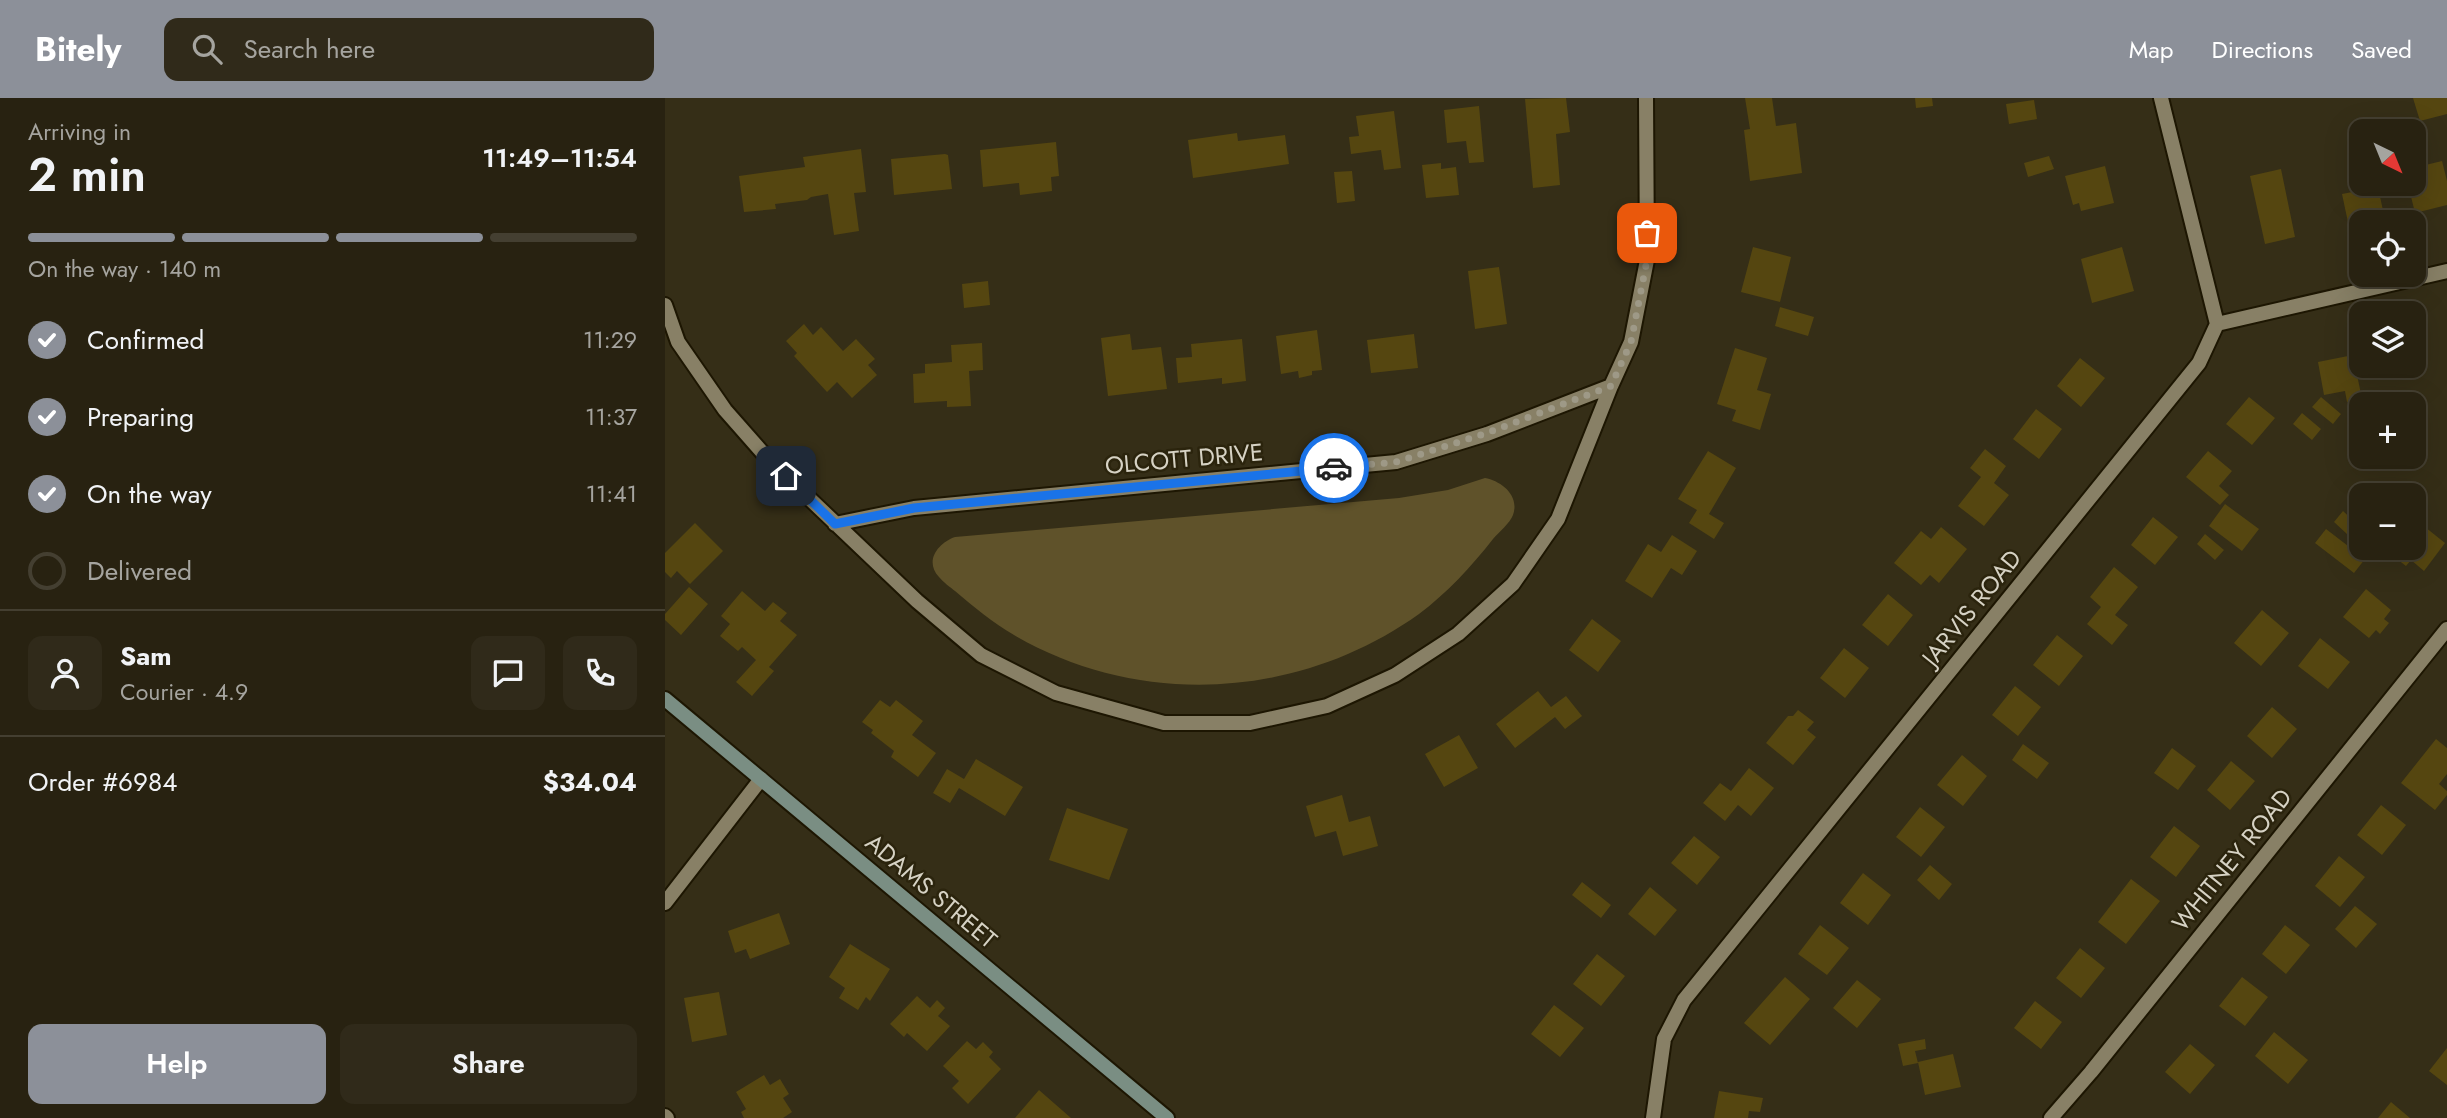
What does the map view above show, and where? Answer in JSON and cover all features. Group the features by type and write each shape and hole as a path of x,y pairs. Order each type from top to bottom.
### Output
{"main road":[{"name":"ADAMS STREET","path":"665,699 1167,1118"}],"street":[{"path":"665,305 678,342 725,410 769,460 917,601 981,655 1056,693 1164,723 1250,723 1327,706 1395,675 1458,634 1513,584 1558,519 1631,342 1647,260 1646,98"},
{"path":"2161,98 2217,324 2447,271"},
{"name":"JARVIS ROAD","path":"1653,1118 1664,1039 1684,1000 2199,363 2217,324"},
{"name":"OLCOTT DRIVE","path":"835,524 914,508 1396,462 1487,433 1611,386"},
{"name":"WHITNEY ROAD","path":"2051,1118 2091,1072 2447,629"},
{"path":"665,903 761,779"}],"shaded area":[{"path":"1485,478 1508,490 1514,501 1513,515 1449,588 1419,614 1373,642 1323,664 1272,678 1219,684 1167,683 1114,675 1063,659 1014,635 991,620 942,581 933,565 935,553 955,537 1399,498 1448,490"}],"building":[{"path":"1566,98 1570,132 1556,134 1560,185 1533,188 1525,99"},
{"path":"1745,98 1772,98 1776,126 1796,123 1802,173 1750,181 1744,130 1750,129"},
{"path":"1915,98 1932,98 1933,106 1916,108"},
{"path":"2413,98 2447,98 2447,114 2419,119"},
{"path":"2034,100 2037,119 2009,124 2006,104"},
{"path":"1479,106 1484,162 1469,163 1466,141 1447,143 1444,110"},
{"path":"1394,111 1401,168 1384,170 1381,150 1351,154 1349,137 1359,136 1356,116"},
{"path":"1237,133 1238,141 1285,135 1289,164 1193,178 1188,140"},
{"path":"1056,142 1059,176 1051,177 1052,191 1020,195 1019,183 983,187 980,150"},
{"path":"861,149 866,192 854,193 859,231 834,235 828,194 775,204 776,209 744,212 739,176 805,167 803,157"},
{"path":"948,155 952,189 894,195 891,159"},
{"path":"2049,156 2054,169 2028,177 2024,163"},
{"path":"2442,161 2447,181 2447,205 2414,210 2411,196 2426,196 2426,165"},
{"path":"1441,163 1441,169 1456,167 1459,195 1426,198 1422,165"},
{"path":"2105,166 2114,203 2081,211 2079,203 2073,205 2065,176"},
{"path":"2281,169 2295,237 2265,244 2250,176"},
{"path":"1352,171 1355,201 1337,203 1334,172"},
{"path":"2342,194 2380,196 2383,210 2349,210 2349,227"},
{"path":"1753,247 1791,257 1780,302 1741,292"},
{"path":"2122,247 2134,291 2092,303 2081,259"},
{"path":"1499,267 1507,324 1475,329 1468,271"},
{"path":"988,281 990,305 964,308 962,284"},
{"path":"1780,307 1814,317 1808,336 1775,326"},
{"path":"804,324 813,335 821,327 843,351 856,339 875,359 868,365 877,375 852,398 837,382 827,392 794,356 797,353 786,341"},
{"path":"1317,330 1322,370 1312,371 1312,375 1299,378 1298,371 1281,374 1276,336"},
{"path":"1130,334 1132,350 1161,347 1167,389 1108,396 1101,338"},
{"path":"1414,334 1418,368 1371,373 1367,340"},
{"path":"1242,339 1246,381 1222,384 1222,378 1178,383 1176,358 1192,357 1191,344"},
{"path":"982,343 983,370 969,371 971,406 947,407 947,401 914,403 913,374 925,373 925,364 952,362 951,345"},
{"path":"1735,348 1767,358 1757,390 1771,394 1760,430 1732,421 1736,410 1717,404"},
{"path":"2349,356 2349,378 2358,378 2361,392 2349,392 2347,402 2345,391 2324,395 2318,362"},
{"path":"2080,358 2105,378 2081,407 2057,386"},
{"path":"2249,397 2275,418 2252,445 2226,424"},
{"path":"2321,397 2341,414 2333,424 2312,407"},
{"path":"2036,409 2062,429 2039,459 2013,439"},
{"path":"2302,413 2321,429 2312,440 2293,424"},
{"path":"1985,449 2006,466 1994,483 2009,495 1984,526 1958,506 1981,477 1970,468"},
{"path":"1708,451 1736,468 1709,514 1724,523 1714,539 1689,523 1697,510 1678,499"},
{"path":"2208,451 2232,471 2219,486 2229,495 2220,505 2186,477"},
{"path":"2225,504 2259,529 2242,551 2209,526"},
{"path":"2343,511 2349,517 2349,536 2334,522"},
{"path":"2153,517 2178,537 2155,565 2131,545"},
{"path":"695,523 723,551 690,584 677,571 671,578 665,572 665,553"},
{"path":"1941,527 1967,549 1939,583 1930,575 1921,585 1894,563 1921,531 1931,539"},
{"path":"2426,528 2445,543 2424,571 2411,560 2426,560"},
{"path":"2326,529 2349,547 2349,560 2364,560 2354,573 2315,543"},
{"path":"2205,534 2224,550 2215,560 2197,544"},
{"path":"1672,535 1697,551 1682,575 1671,568 1652,598 1625,581 1648,544 1661,552"},
{"path":"2398,560 2411,560 2406,566"},
{"path":"2114,567 2138,587 2115,615 2128,625 2112,645 2087,624 2101,607 2090,597"},
{"path":"689,587 708,604 681,635 665,620 665,614"},
{"path":"2366,589 2391,610 2384,619 2389,623 2380,634 2376,630 2369,638 2343,617"},
{"path":"742,591 765,611 773,602 787,613 780,621 797,635 769,667 774,671 752,696 736,682 756,660 742,647 738,651 720,636 730,624 721,616"},
{"path":"1888,594 1913,615 1888,646 1862,625"},
{"path":"2262,610 2289,633 2261,666 2234,643"},
{"path":"1592,619 1621,641 1598,672 1569,650"},
{"path":"2057,635 2083,656 2059,686 2033,665"},
{"path":"2320,638 2350,662 2328,689 2298,666"},
{"path":"1844,648 1869,668 1845,698 1820,678"},
{"path":"2015,686 2041,707 2018,736 1992,715"},
{"path":"1538,691 1551,707 1566,696 1582,716 1565,729 1555,717 1515,748 1496,724"},
{"path":"880,700 890,707 896,700 923,721 912,735 936,753 918,777 891,757 894,751 871,733 873,730 862,722"},
{"path":"2272,707 2297,729 2272,758 2247,736"},
{"path":"1798,710 1814,722 1807,730 1816,737 1793,765 1766,743 1788,716 1793,716"},
{"path":"1459,735 1478,768 1444,787 1425,754"},
{"path":"2436,739 2447,748 2447,774 2439,784 2447,791 2447,795 2435,810 2401,783"},
{"path":"2023,744 2049,763 2037,779 2012,760"},
{"path":"2172,748 2196,766 2178,790 2154,773"},
{"path":"1962,755 1987,776 1963,806 1937,785"},
{"path":"976,759 1023,787 1005,816 959,788 950,803 933,793 947,769 964,779"},
{"path":"2231,761 2255,781 2230,810 2207,790"},
{"path":"1749,768 1774,788 1751,816 1738,805 1725,821 1703,803 1720,783 1731,791"},
{"path":"1342,795 1349,822 1370,816 1378,846 1343,856 1336,831 1315,837 1306,806"},
{"path":"2381,805 2406,825 2382,855 2357,835"},
{"path":"1920,807 1945,827 1921,857 1896,837"},
{"path":"1067,808 1128,829 1109,880 1049,860"},
{"path":"2174,826 2200,846 2176,877 2150,857"},
{"path":"1694,836 1720,857 1697,885 1671,863"},
{"path":"2339,856 2365,877 2340,907 2315,886"},
{"path":"1930,865 1952,884 1939,900 1917,880"},
{"path":"1863,873 1891,895 1868,925 1840,903"},
{"path":"2131,879 2160,901 2126,944 2098,922"},
{"path":"1582,882 1611,905 1601,918 1572,895"},
{"path":"1650,887 1677,910 1655,936 1628,914"},
{"path":"2355,906 2377,924 2356,948 2335,929"},
{"path":"779,913 790,944 750,959 746,949 735,953 728,931"},
{"path":"1820,925 1849,948 1827,975 1798,954"},
{"path":"2285,925 2310,945 2286,974 2262,954"},
{"path":"850,944 890,969 870,1001 866,997 858,1010 839,998 845,988 829,977"},
{"path":"2080,948 2105,968 2081,998 2056,978"},
{"path":"1597,954 1625,976 1601,1006 1573,984"},
{"path":"1785,977 1810,999 1770,1045 1744,1023"},
{"path":"2242,977 2268,997 2245,1026 2219,1006"},
{"path":"1857,980 1881,999 1857,1028 1833,1008"},
{"path":"719,992 727,1035 692,1042 684,998"},
{"path":"917,996 930,1008 937,1000 945,1008 938,1016 950,1026 927,1051 907,1033 904,1037 890,1024"},
{"path":"2035,1001 2062,1022 2041,1049 2014,1028"},
{"path":"1554,1005 1584,1028 1560,1057 1531,1034"},
{"path":"2274,1032 2308,1060 2288,1084 2255,1056"},
{"path":"1925,1039 1926,1049 1915,1051 1918,1063 1903,1066 1898,1044"},
{"path":"967,1041 976,1049 983,1042 993,1052 989,1057 1001,1069 968,1104 952,1088 959,1081 943,1066"},
{"path":"2190,1044 2215,1065 2190,1094 2165,1072"},
{"path":"2447,1048 2447,1085 2429,1071"},
{"path":"1953,1054 1961,1087 1925,1095 1918,1062"},
{"path":"764,1075 770,1085 780,1079 789,1094 783,1098 792,1112 783,1118 744,1118 741,1112 746,1109 736,1092"},
{"path":"1039,1090 1071,1118 1015,1118"},
{"path":"1719,1091 1763,1098 1760,1112 1749,1111 1748,1118 1714,1118"},
{"path":"2391,1102 2410,1118 2378,1118"}],"way so far":[{"path":"1334,468 1396,462 1487,433 1611,386 1631,342 1647,260 1647,233"}],"route":[{"path":"786,476 835,524 914,508 1334,468"}]}
